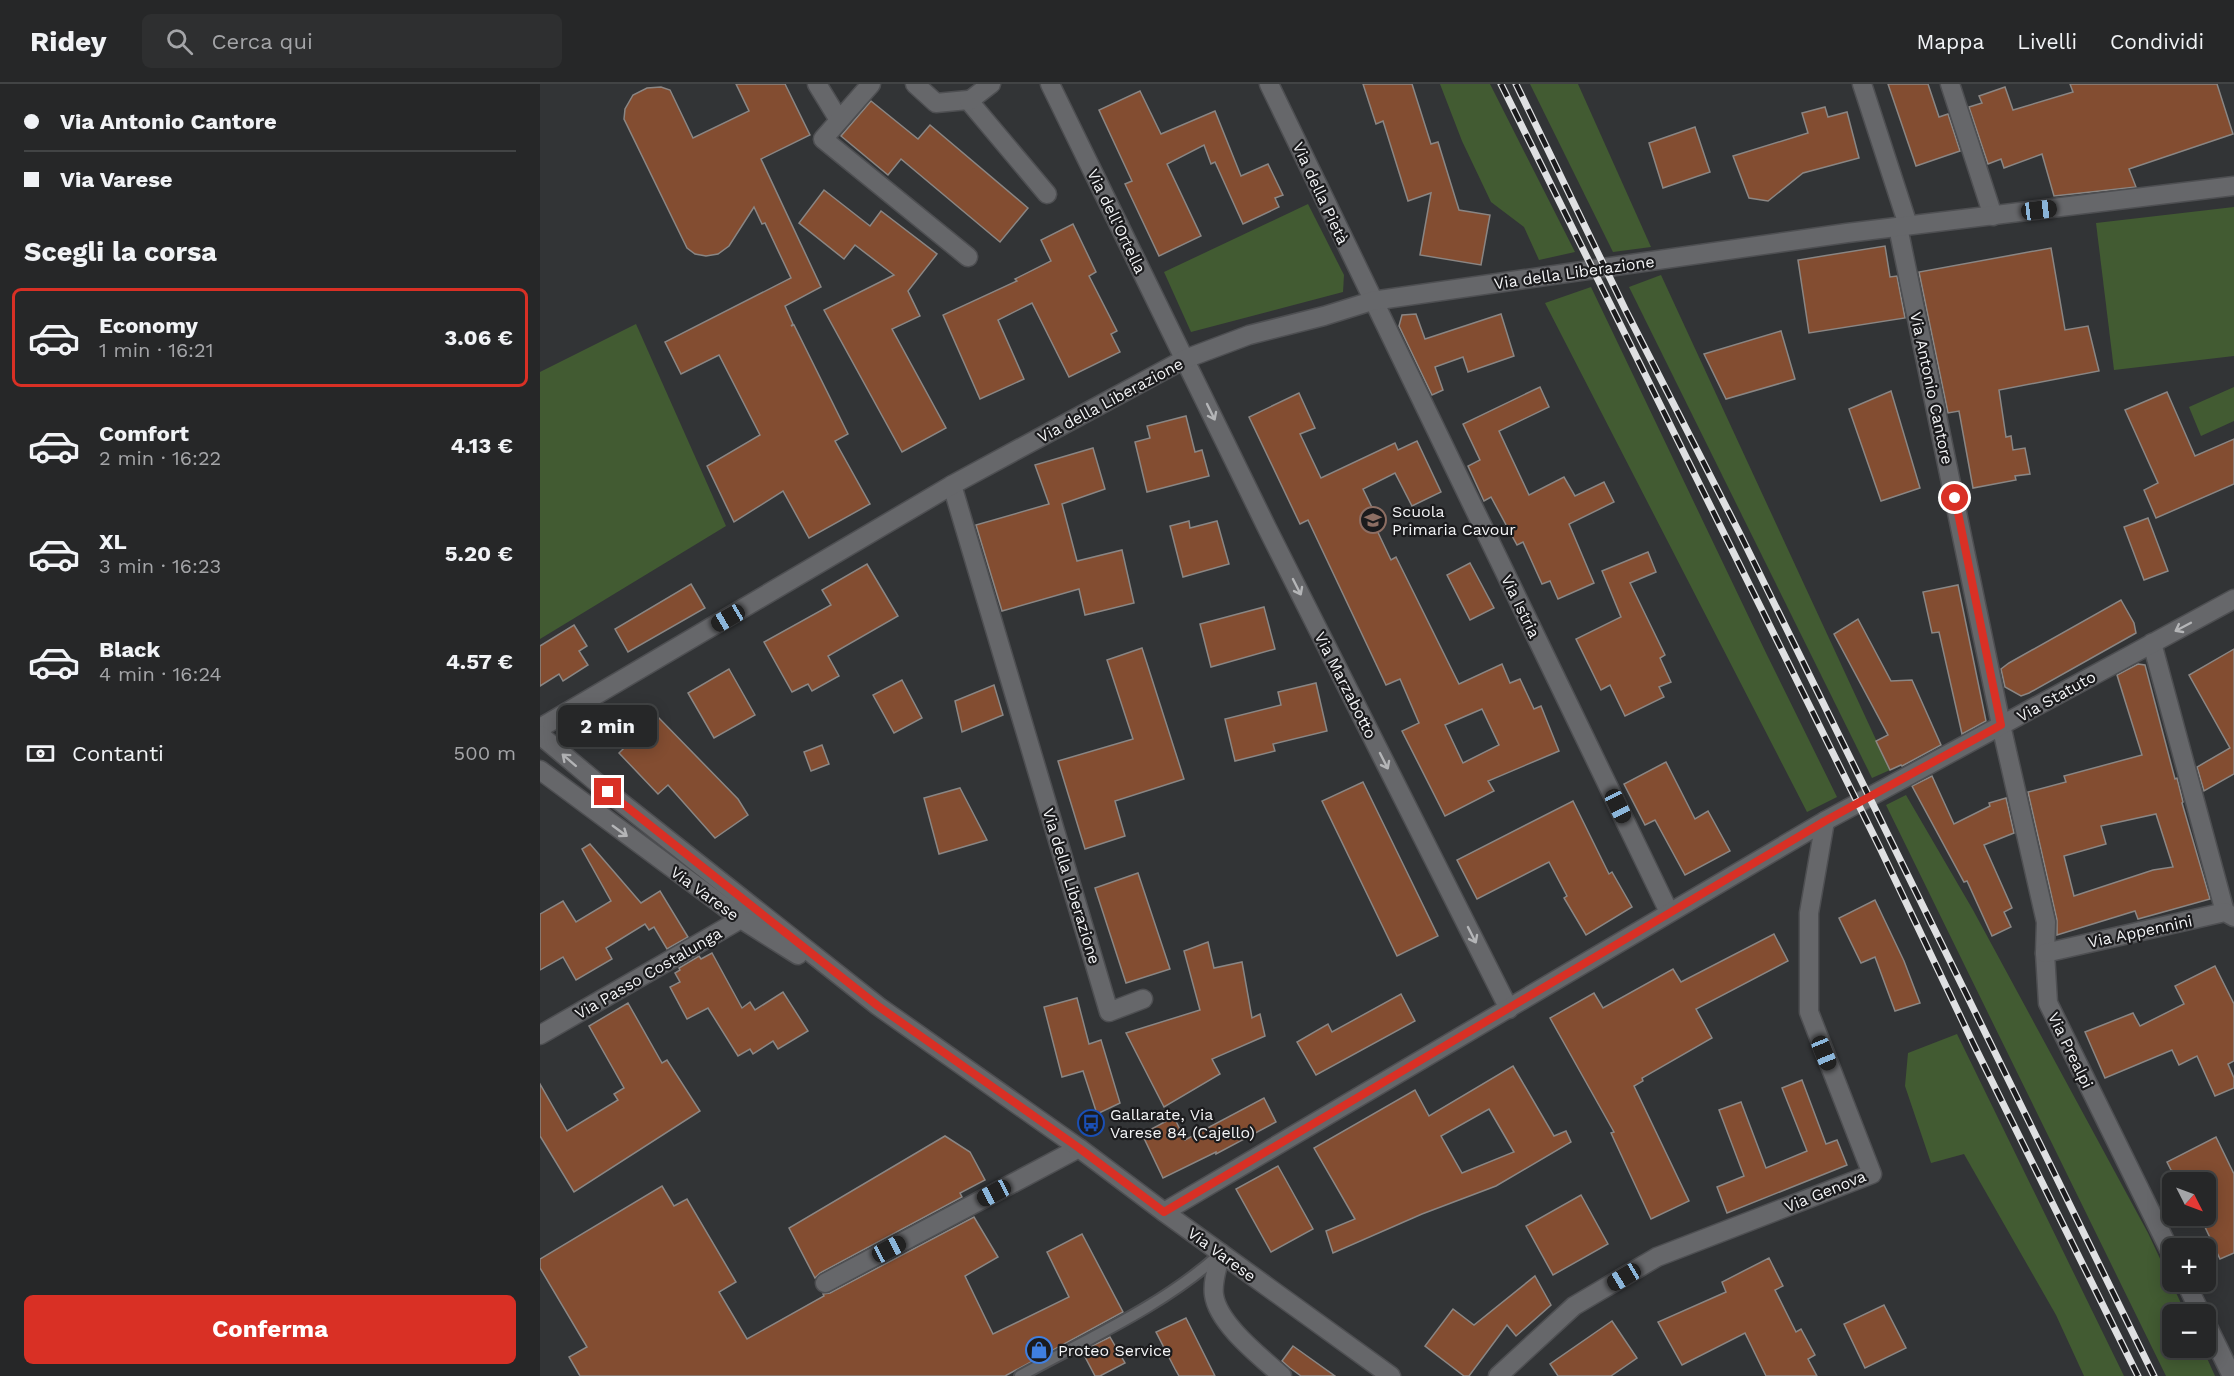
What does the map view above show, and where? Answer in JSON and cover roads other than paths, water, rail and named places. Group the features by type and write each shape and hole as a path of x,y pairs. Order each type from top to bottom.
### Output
{"street":[{"path":"817,84 839,120"},
{"path":"871,84 823,138 968,257"},
{"path":"915,84 936,103 969,101 991,84"},
{"name":"Via dell'Ortella","path":"1050,84 1185,359"},
{"name":"Via della Pietà","path":"1269,84 1372,301"},
{"name":"Via Antonio Cantore","path":"1862,84 1903,226 2001,725"},
{"path":"1950,84 1993,216"},
{"path":"969,101 1047,194"},
{"name":"Via della Liberazione","path":"540,728 952,485 1185,359 1249,335 1372,301 1903,226 2234,186"},
{"name":"Via Istria","path":"1372,301 1669,912"},
{"name":"Via Marzabotto","path":"1185,359 1267,528 1509,1009"},
{"name":"Via della Liberazione","path":"952,485 1109,1011 1143,999"},
{"name":"Via Statuto","path":"1164,1212 1825,821 2234,599"},
{"path":"2152,643 2230,915"},
{"name":"Via Prealpi","path":"2001,725 2046,922 2048,1003 2164,1238"},
{"name":"Via Varese","path":"540,735 748,913"},
{"name":"Via Varese","path":"540,770 748,913 1079,1148 1391,1376"},
{"name":"Via Genova","path":"1498,1376 1574,1306 1657,1257 1872,1174 1809,1012 1809,913 1825,821"},
{"name":"Via Passo Costalunga","path":"540,1035 748,913"},
{"name":"Via Appennini","path":"2045,952 2230,915"},
{"path":"825,1283 1079,1148"},
{"path":"1221,1253 1215,1276 1214,1294 1218,1308 1241,1338 1282,1376"},
{"path":"2216,1342 2231,1369"}],"lane":[{"path":"1020,1376 1164,1297 1189,1280 1221,1253"}],"railway":[{"path":"1501,84 1880,848 1973,1043 2138,1376"},
{"path":"1516,84 1625,309 1741,536 2154,1376"}],"place":[{"name":"Scuola Primaria Cavour","path":"1373,520"},
{"name":"Gallarate, Via Varese 84 (Cajello)","path":"1091,1123"},
{"name":"Proteo Service","path":"1039,1350"}]}
